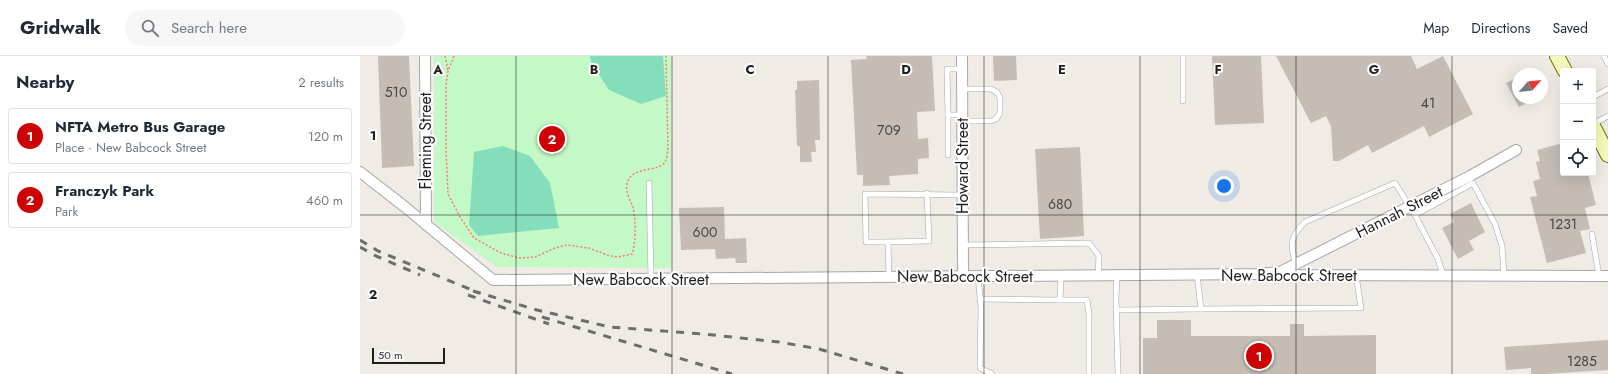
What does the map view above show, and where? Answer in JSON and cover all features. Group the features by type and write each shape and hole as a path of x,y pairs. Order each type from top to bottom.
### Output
{"main road":[{"path":"1557,56 1563,68"},
{"path":"1596,131 1608,155"}],"street":[{"name":"Fleming Street","path":"425,56 426,225"},
{"name":"Howard Street","path":"962,56 963,276"},
{"name":"Hannah Street","path":"1280,272 1413,210 1471,180 1516,150"},
{"name":"New Babcock Street","path":"360,172 493,280 1061,276 1256,274 1280,272 1298,274 1356,275 1604,276"}],"lane":[{"path":"1183,56 1183,101"},
{"path":"948,155 948,69 962,69"},
{"path":"948,115 991,121 996,119 1000,113 1000,98 997,92 991,89 962,89"},
{"path":"1596,95 1608,89"},
{"path":"1596,123 1608,116"},
{"path":"1471,180 1495,224 1502,246 1504,275"},
{"path":"649,183 651,279"},
{"path":"1296,264 1292,242 1296,232 1306,222 1395,183 1413,210 1438,259 1443,275"},
{"path":"927,193 929,241 866,242 865,194 927,193 963,195"},
{"path":"1592,234 1604,276"},
{"path":"888,242 889,277"},
{"path":"963,245 1089,243 1099,256 1098,275"},
{"path":"1197,274 1201,309"},
{"path":"1117,275 1116,310 1118,374"},
{"path":"1116,310 1361,308 1356,275"},
{"path":"978,276 980,299 980,368 992,374"},
{"path":"1060,300 1061,276"},
{"path":"980,299 1087,300 1089,314 1089,374"}],"path":[{"path":"444,56 448,71 446,151 448,194 460,217 474,238 501,253 519,258 535,256 566,245 589,248 618,258 632,254 634,248 633,209 627,192 627,184 631,177 639,171 658,167 665,162 668,150 666,56"},
{"path":"448,71 454,56"}],"green space":[{"path":"434,56 671,56 671,268 497,267 434,222"},
{"path":"590,56 663,56 666,96 641,104 609,90 591,62"},
{"path":"503,146 530,156 550,183 559,228 478,236 469,225 474,152"}],"building":[{"path":"378,56 409,56 414,166 382,168"},
{"path":"866,56 932,56 935,111 917,112 918,139 928,138 929,158 918,159 918,174 889,176 890,185 863,186 863,175 857,175 851,60 867,59"},
{"path":"993,56 1016,56 1017,80 994,81"},
{"path":"1212,56 1261,56 1264,123 1215,125"},
{"path":"1276,56 1411,56 1417,69 1443,56 1473,114 1429,137 1424,126 1372,153 1368,145 1339,161 1333,161 1331,126 1326,116 1311,123"},
{"path":"819,80 820,140 815,140 816,152 811,152 812,162 800,162 800,146 797,146 795,90 797,90 797,81"},
{"path":"1512,80 1512,94 1506,83"},
{"path":"1517,104 1525,104 1519,107"},
{"path":"1560,144 1560,176 1589,176 1596,205 1585,208 1590,229 1580,231 1586,253 1547,263 1530,197 1537,196 1533,181 1540,179 1536,162 1540,161 1537,150"},
{"path":"1080,147 1084,236 1040,239 1035,149"},
{"path":"1471,203 1485,232 1469,241 1474,250 1458,259 1442,228 1454,222 1450,214"},
{"path":"724,207 725,239 746,238 747,263 736,263 735,258 716,259 715,249 681,250 679,208"},
{"path":"1157,320 1191,320 1191,336 1290,336 1290,324 1304,324 1304,336 1376,335 1376,374 1143,374 1143,338 1157,338"},
{"path":"1608,340 1608,370 1531,374 1531,368 1506,370 1504,347"}],"railway":[{"path":"360,240 378,251 479,293"},
{"path":"360,247 376,256 420,275"},
{"path":"473,291 537,310 610,327 703,334 779,342 819,349 903,374"},
{"path":"468,295 549,324"},
{"path":"542,317 732,374"}],"place":[{"name":"Franczyk Park","path":"552,139"},
{"name":"NFTA Metro Bus Garage","path":"1259,356"}]}
